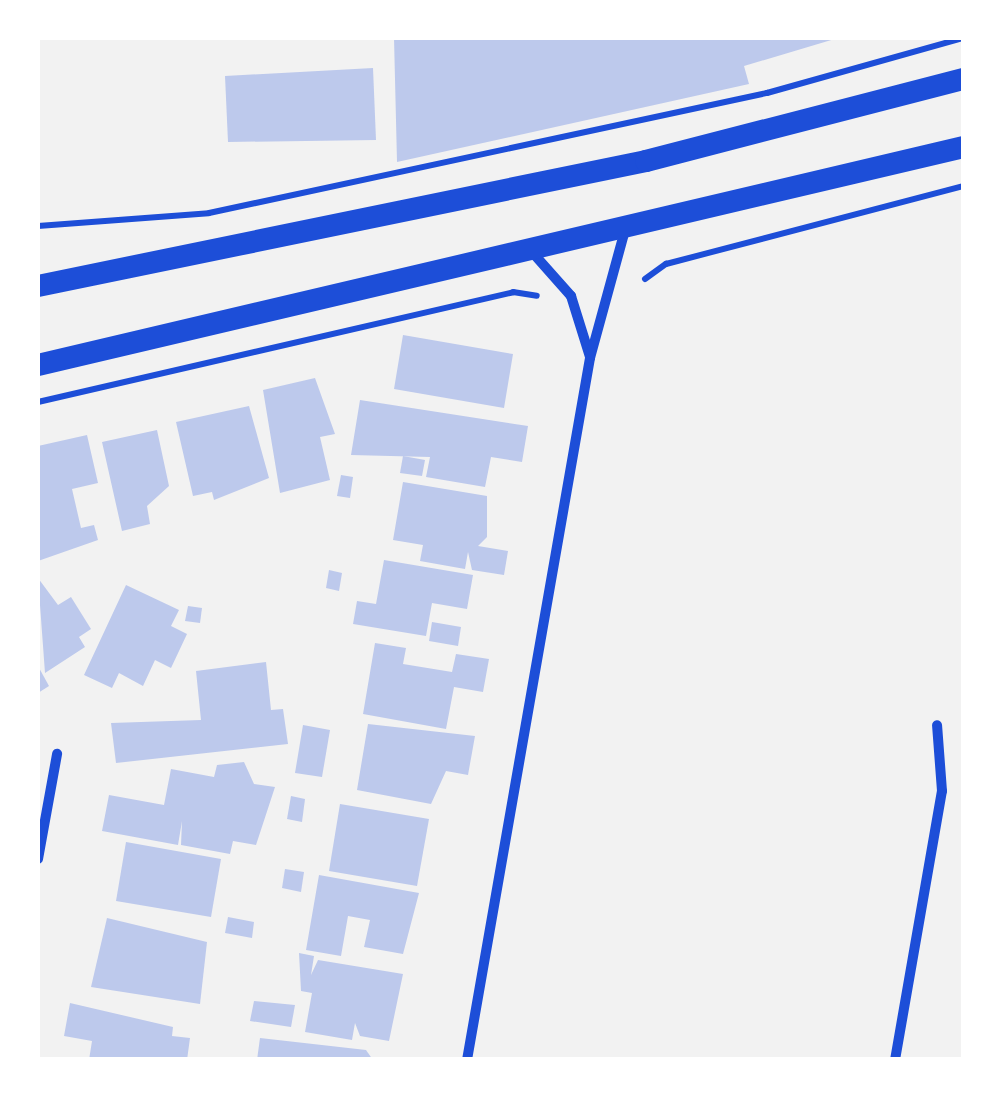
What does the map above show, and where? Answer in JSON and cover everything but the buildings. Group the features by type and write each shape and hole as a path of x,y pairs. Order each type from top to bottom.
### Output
{"main road":[{"path":"38,286 646,161 964,78"},
{"path":"38,366 964,147"}],"street":[{"path":"466,1060 590,358 626,230"},
{"path":"532,251 571,296 590,358"},
{"path":"896,1060 942,792 937,725"},
{"path":"38,859 56,754"}],"path":[{"path":"38,226 209,212 767,93 962,38"},
{"path":"645,279 666,264 964,186"},
{"path":"38,402 513,292 537,296"}]}
